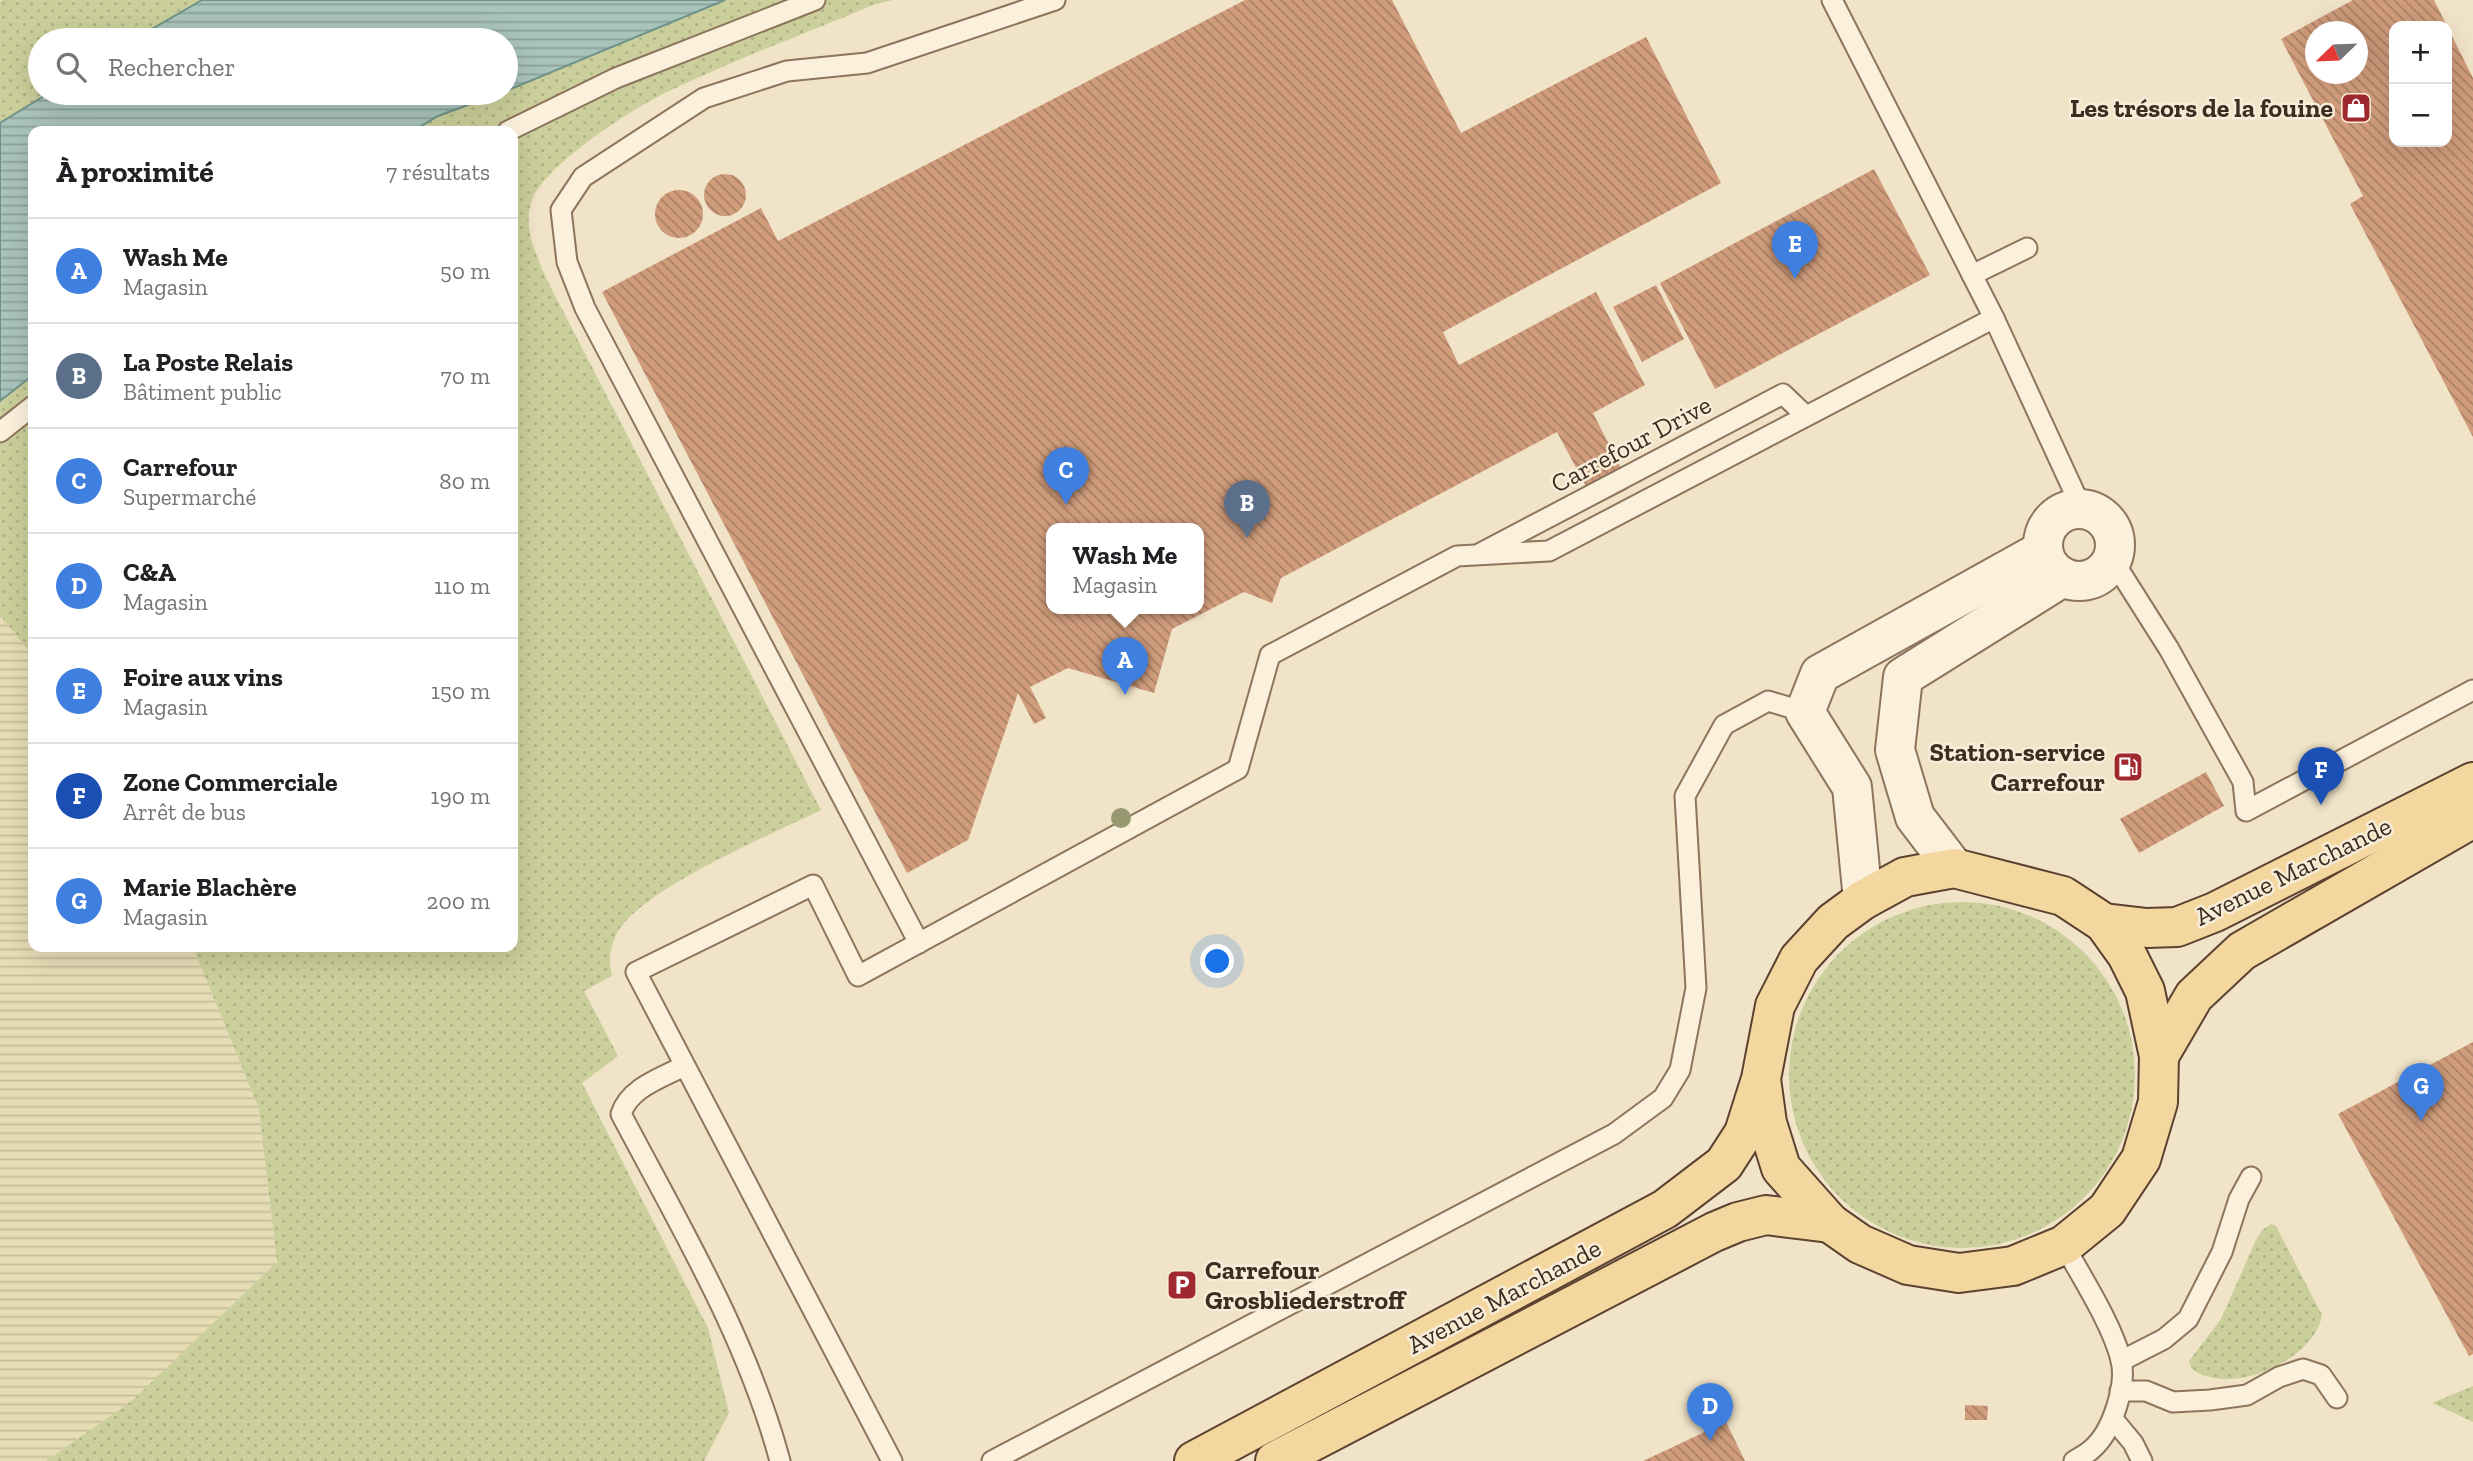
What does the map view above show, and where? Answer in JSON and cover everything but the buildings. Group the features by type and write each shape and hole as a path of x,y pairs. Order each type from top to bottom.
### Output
{"main road":[{"name":"Avenue Marchande","path":"2105,923 2147,928 2177,927 2473,782"},
{"name":"Avenue Marchande","path":"2159,1056 2194,996 2242,951 2473,818"},
{"name":"Avenue Marchande","path":"1194,1461 1665,1209 1724,1164 1744,1133 1761,1079 1774,1006 1799,959 1833,922 1863,900 1905,877 1954,868 2063,896 2105,923 2127,955 2145,991 2159,1056 2158,1102 2141,1159 2106,1210 2064,1245 2013,1266 1959,1273 1908,1265 1860,1244 1830,1223 1781,1168 1767,1123 1761,1079"},
{"name":"Avenue Marchande","path":"1275,1461 1714,1232 1766,1214 1830,1223"}],"street":[{"path":"2082,509 2102,517 2110,526 2114,548 2112,559 2097,576 2074,580 2053,563 2043,540 2052,520 2061,514 2082,509"},
{"path":"1863,900 1852,787 1805,712 1820,674 2053,563"},
{"path":"1954,868 1915,817 1895,750 1903,677 2053,563"}],"lane":[{"path":"518,126 616,78 815,0"},
{"path":"919,943 585,308 567,262 561,210 583,177 704,98 787,71 867,64 1055,0"},
{"path":"1832,0 1994,318 2082,509"},
{"path":"1972,275 2027,248"},
{"path":"892,1461 636,972 813,885 858,976 1238,769 1270,655 1457,556 1549,551 1994,318"},
{"name":"Carrefour Drive","path":"1476,555 1783,394 1806,416"},
{"path":"0,432 28,410"},
{"path":"2112,559 2169,649 2244,782 2246,811 2473,690"},
{"path":"992,1461 1614,1134 1663,1098 1680,1070 1696,988 1685,796 1724,725 1768,701 1805,712"},
{"path":"684,1066 625,1100 621,1114 739,1346 771,1427 780,1461"},
{"path":"2121,1361 2164,1339 2188,1319 2222,1252 2239,1199 2251,1177"},
{"path":"2064,1245 2101,1311 2121,1361 2122,1385 2113,1419 2094,1448 2074,1461"},
{"path":"2120,1391 2146,1391 2173,1402 2210,1400 2247,1395 2279,1377 2303,1369 2321,1375 2337,1398"},
{"path":"2113,1419 2133,1443 2142,1461"}],"shaded area":[{"path":"0,615 28,650 28,952 195,952 259,1109 277,1262 133,1400 46,1461 0,1461"}],"green space":[{"path":"204,0 160,28 28,28 28,105 52,105 0,143 0,2"},
{"path":"725,0 893,0 873,5 716,69 632,112 589,140 552,173 538,189 529,213 532,243 547,280 821,810 709,864 651,899 629,917 616,935 610,956 612,976 584,991 618,1056 582,1083 708,1328 729,1413 704,1461 46,1461 133,1400 277,1262 259,1109 195,952 518,952 518,126 421,126 438,116 468,105 518,105 518,86"},
{"path":"28,379 28,650 0,615 0,401"},
{"path":"1962,902 1996,905 2028,915 2072,941 2096,965 2122,1009 2132,1041 2135,1075 2132,1109 2122,1141 2096,1185 2072,1209 2028,1235 1996,1245 1962,1248 1928,1245 1896,1235 1852,1209 1828,1185 1802,1141 1792,1109 1789,1075 1792,1041 1802,1009 1828,965 1852,941 1896,915 1928,905"},
{"path":"2271,1224 2276,1226 2322,1315 2316,1331 2306,1345 2292,1357 2256,1374 2219,1379 2198,1373 2192,1369 2189,1361 2221,1319 2256,1240 2262,1230"},
{"path":"2473,1386 2473,1422 2432,1403"}],"water":[{"path":"202,0 725,0 518,86 518,28 154,28"},
{"path":"29,105 468,105 438,116 421,126 28,126 28,379 0,401 0,123"}],"place":[{"name":"Les trésors de la fouine","path":"2356,108"},
{"name":"Foire aux vins","path":"1795,279"},
{"name":"Carrefour","path":"1066,505"},
{"name":"La Poste Relais","path":"1247,538"},
{"name":"Wash Me","path":"1125,695"},
{"name":"Station-service Carrefour","path":"2128,767"},
{"name":"Zone Commerciale","path":"2321,805"},
{"name":"Marie Blachère","path":"2421,1121"},
{"name":"Carrefour Grosbliederstroff","path":"1182,1285"},
{"name":"C&A","path":"1710,1441"}]}
